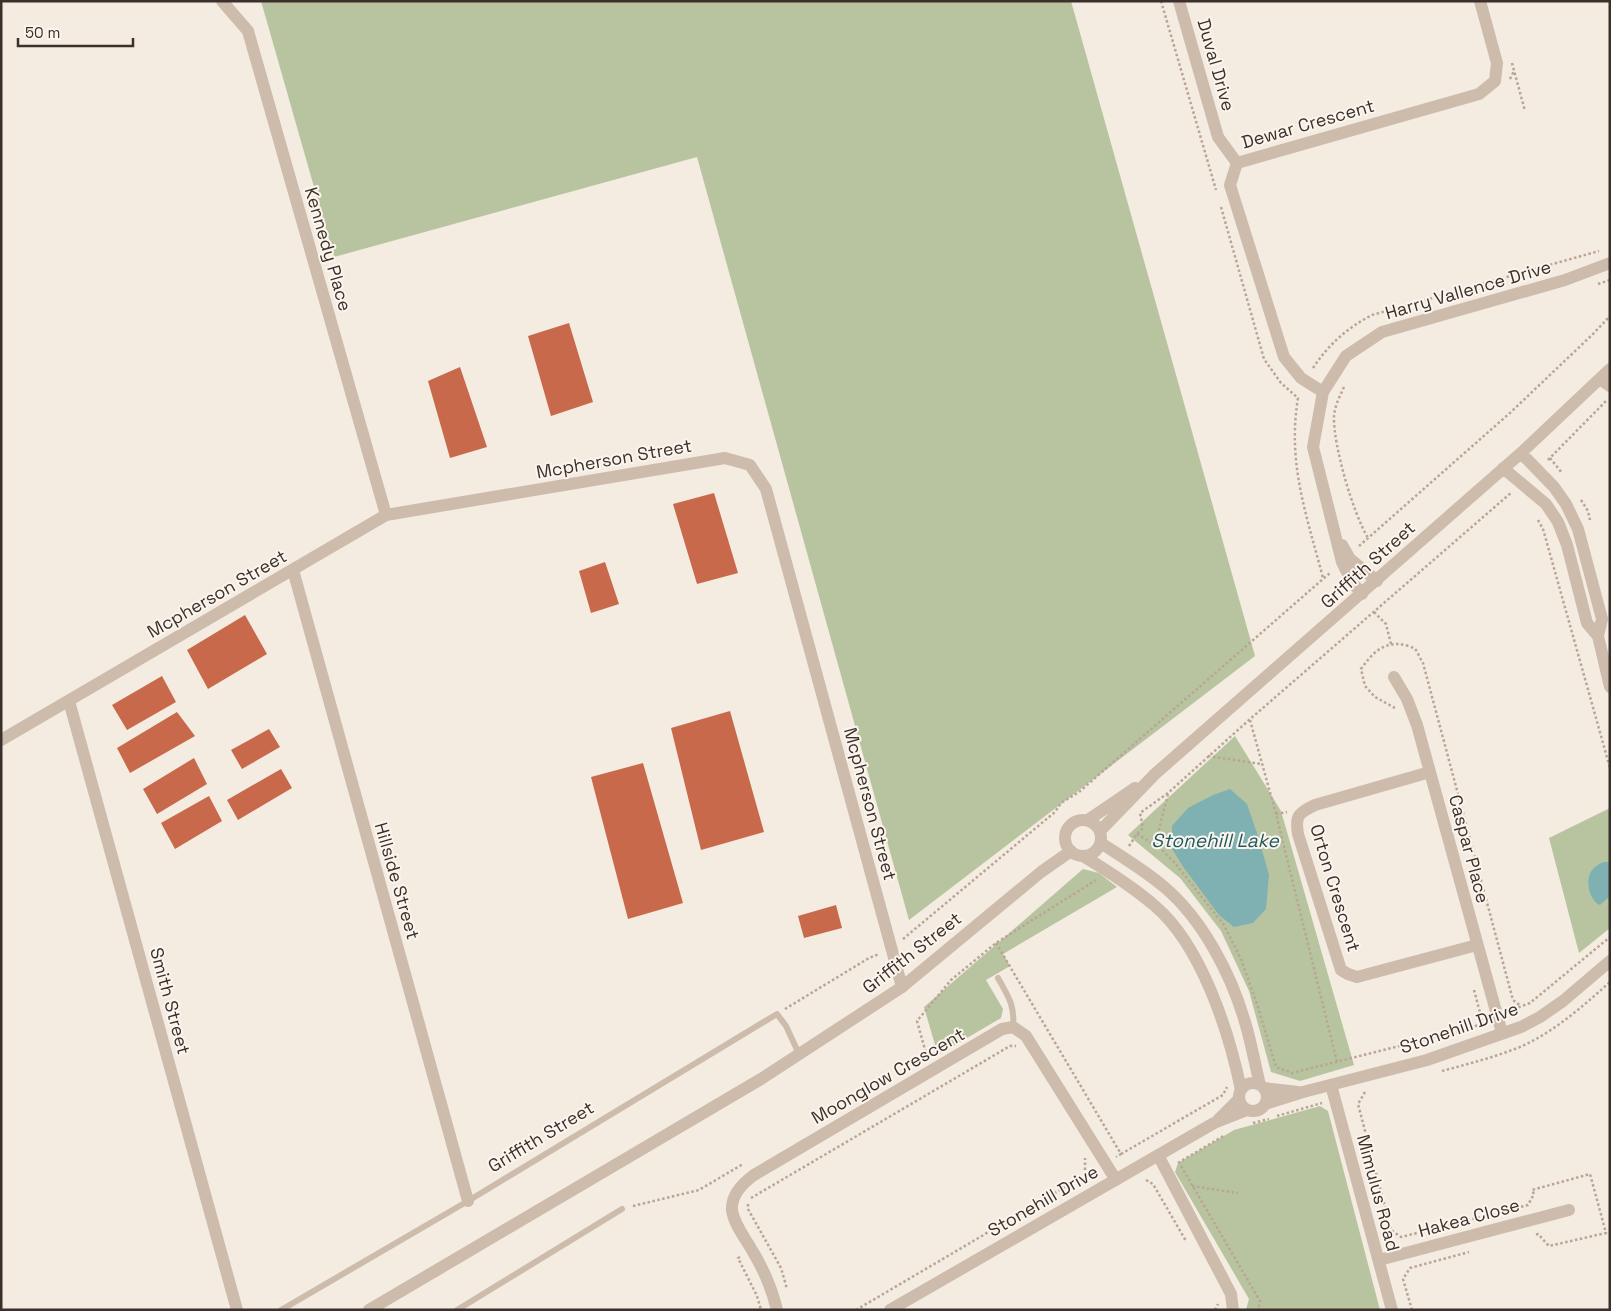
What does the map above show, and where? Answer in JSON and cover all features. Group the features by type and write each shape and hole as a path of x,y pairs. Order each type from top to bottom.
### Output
{"street":[{"name":"Kennedy Place","path":"222,1 248,31 386,515"},
{"name":"Duval Drive","path":"1179,1 1218,137 1237,163"},
{"name":"Dewar Crescent","path":"1322,392 1301,378 1284,357 1230,185 1237,163 1479,94 1495,81 1497,63 1480,1"},
{"name":"Harry Vallence Drive","path":"1362,594 1352,582 1335,531 1313,447 1322,392 1346,356 1382,332 1565,280 1610,263"},
{"name":"Griffith Street","path":"1088,820 1155,774 1362,594 1503,468 1605,382 1610,369"},
{"path":"1521,453 1554,487 1566,504 1578,529 1602,619 1603,643 1610,687"},
{"name":"Mcpherson Street","path":"1,740 386,515 725,458 750,465 766,489 902,987"},
{"path":"1503,468 1546,504 1558,522 1567,546 1586,623 1603,643"},
{"name":"Harry Vallence Drive","path":"1345,559 1350,559 1377,580"},
{"name":"Hillside Street","path":"293,570 468,1202"},
{"name":"Caspar Place","path":"1394,677 1407,699 1417,725 1502,1033"},
{"name":"Smith Street","path":"69,700 237,1310"},
{"name":"Orton Crescent","path":"1430,772 1315,805 1300,813 1296,822 1298,834 1341,970 1357,977 1477,945"},
{"name":"Griffith Street","path":"1100,837 1155,774"},
{"path":"1077,820 1088,820 1095,824 1100,837 1122,858 1164,887 1194,919 1211,946 1230,979 1245,1021 1262,1086 1267,1095 1265,1104 1257,1111 1243,1108 1236,1067 1219,1012 1202,970 1184,939 1156,907 1109,871 1073,850 1066,832 1070,825 1077,820"},
{"path":"1073,850 1094,852 1100,837"},
{"name":"Griffith Street","path":"372,1309 761,1079 902,987 1041,872 1073,850"},
{"name":"Stonehill Drive","path":"1265,1104 1303,1092 1427,1060 1521,1027 1563,1001 1610,961"},
{"path":"1014,1027 1026,1036 1116,1180"},
{"name":"Moonglow Crescent","path":"777,1310 763,1270 736,1224 732,1209 739,1188 754,1175 1002,1029 1014,1027"},
{"path":"1240,1094 1250,1083 1262,1086"},
{"name":"Mimulus Road","path":"1331,1085 1392,1310"},
{"name":"Stonehill Drive","path":"1262,1086 1303,1092"},
{"name":"Stonehill Drive","path":"1214,1123 1240,1094"},
{"name":"Stonehill Drive","path":"890,1310 1214,1123 1247,1110"},
{"path":"1158,1155 1232,1294 1233,1310"},
{"name":"Hakea Close","path":"1379,1260 1569,1210"}],"lane":[{"path":"998,978 1012,1004 1015,1014 1014,1027"},
{"name":"Griffith Street","path":"281,1310 468,1202 777,1014"},
{"path":"777,1014 786,1026 799,1054"},
{"path":"456,1310 622,1208"}],"path":[{"path":"1161,1 1216,190"},
{"path":"1218,199 1264,359 1281,383 1298,398 1294,422 1296,467 1323,578"},
{"path":"1593,285 1610,280"},
{"path":"777,1014 869,958 891,948 1055,812 1062,803 1079,792 1510,412 1610,316"},
{"path":"1345,385 1334,415 1336,434 1356,515 1368,538"},
{"path":"1550,458 1606,401 1610,404"},
{"path":"1122,858 1143,828 1140,814 1168,793 1249,720 1515,489"},
{"path":"1536,516 1543,529 1610,768"},
{"path":"1374,612 1386,624 1392,644"},
{"path":"1249,720 1260,764 1276,814 1337,1062 1475,1027 1482,1020 1530,1003 1610,937"},
{"path":"1208,756 1260,764"},
{"path":"1155,845 1168,793"},
{"path":"927,1058 917,1021 951,980 996,943 1109,871"},
{"path":"996,943 1121,1154"},
{"path":"1440,1071 1488,1058 1522,1046 1569,1017 1610,982"},
{"path":"748,1209 748,1200 766,1189 1010,1046 1021,1047"},
{"path":"856,1310 1223,1095 1229,1082"},
{"path":"1373,1090 1363,1092 1358,1104 1391,1230 1401,1237 1528,1205 1534,1194 1532,1190 1590,1174 1606,1233 1550,1246 1538,1234 1529,1236"},
{"path":"1245,1125 1325,1103"},
{"path":"1226,1134 1179,1163 1260,1302 1258,1310"},
{"path":"1081,1152 1086,1160 1085,1175"},
{"path":"622,1208 699,1190 750,1160"},
{"path":"1146,1180 1153,1184 1187,1242"},
{"path":"1192,1186 1238,1193"},
{"path":"1412,1310 1403,1279 1410,1268 1474,1251"},
{"path":"1215,1310 1220,1300"}],"green space":[{"path":"261,1 1071,1 1255,656 909,920 697,157 334,257"},
{"path":"1235,736 1281,811 1354,1065 1300,1081 1271,1072 1249,991 1221,931 1180,878 1128,835"},
{"path":"1610,808 1610,928 1579,953 1549,838"},
{"path":"1083,869 1099,873 1117,887 1003,954 1010,966 986,980 1003,1009 1001,1018 938,1055 924,1007"},
{"path":"1320,1106 1328,1111 1380,1310 1246,1310 1249,1299 1175,1172 1178,1163 1234,1130"}],"water":[{"name":"Stonehill Lake","path":"1230,789 1247,804 1269,875 1266,909 1253,923 1234,927 1219,915 1172,849 1172,826 1188,808 1213,795"},
{"path":"1603,862 1610,862 1610,896 1600,905 1593,899 1588,883 1590,873"}],"building":[{"path":"569,323 593,402 551,416 528,336"},
{"path":"460,367 487,447 450,458 428,381"},
{"path":"714,493 738,573 697,584 673,504"},
{"path":"605,562 619,604 591,613 579,571"},
{"path":"245,615 267,654 208,689 187,650"},
{"path":"162,676 176,702 127,730 112,705"},
{"path":"730,711 764,832 701,850 671,728"},
{"path":"177,712 195,736 130,773 117,748"},
{"path":"269,729 280,747 242,769 231,750"},
{"path":"194,758 207,784 157,814 143,789"},
{"path":"643,763 683,903 628,919 591,777"},
{"path":"281,769 292,788 238,820 227,800"},
{"path":"209,796 222,821 175,849 161,823"},
{"path":"836,905 842,928 804,938 798,916"}]}
